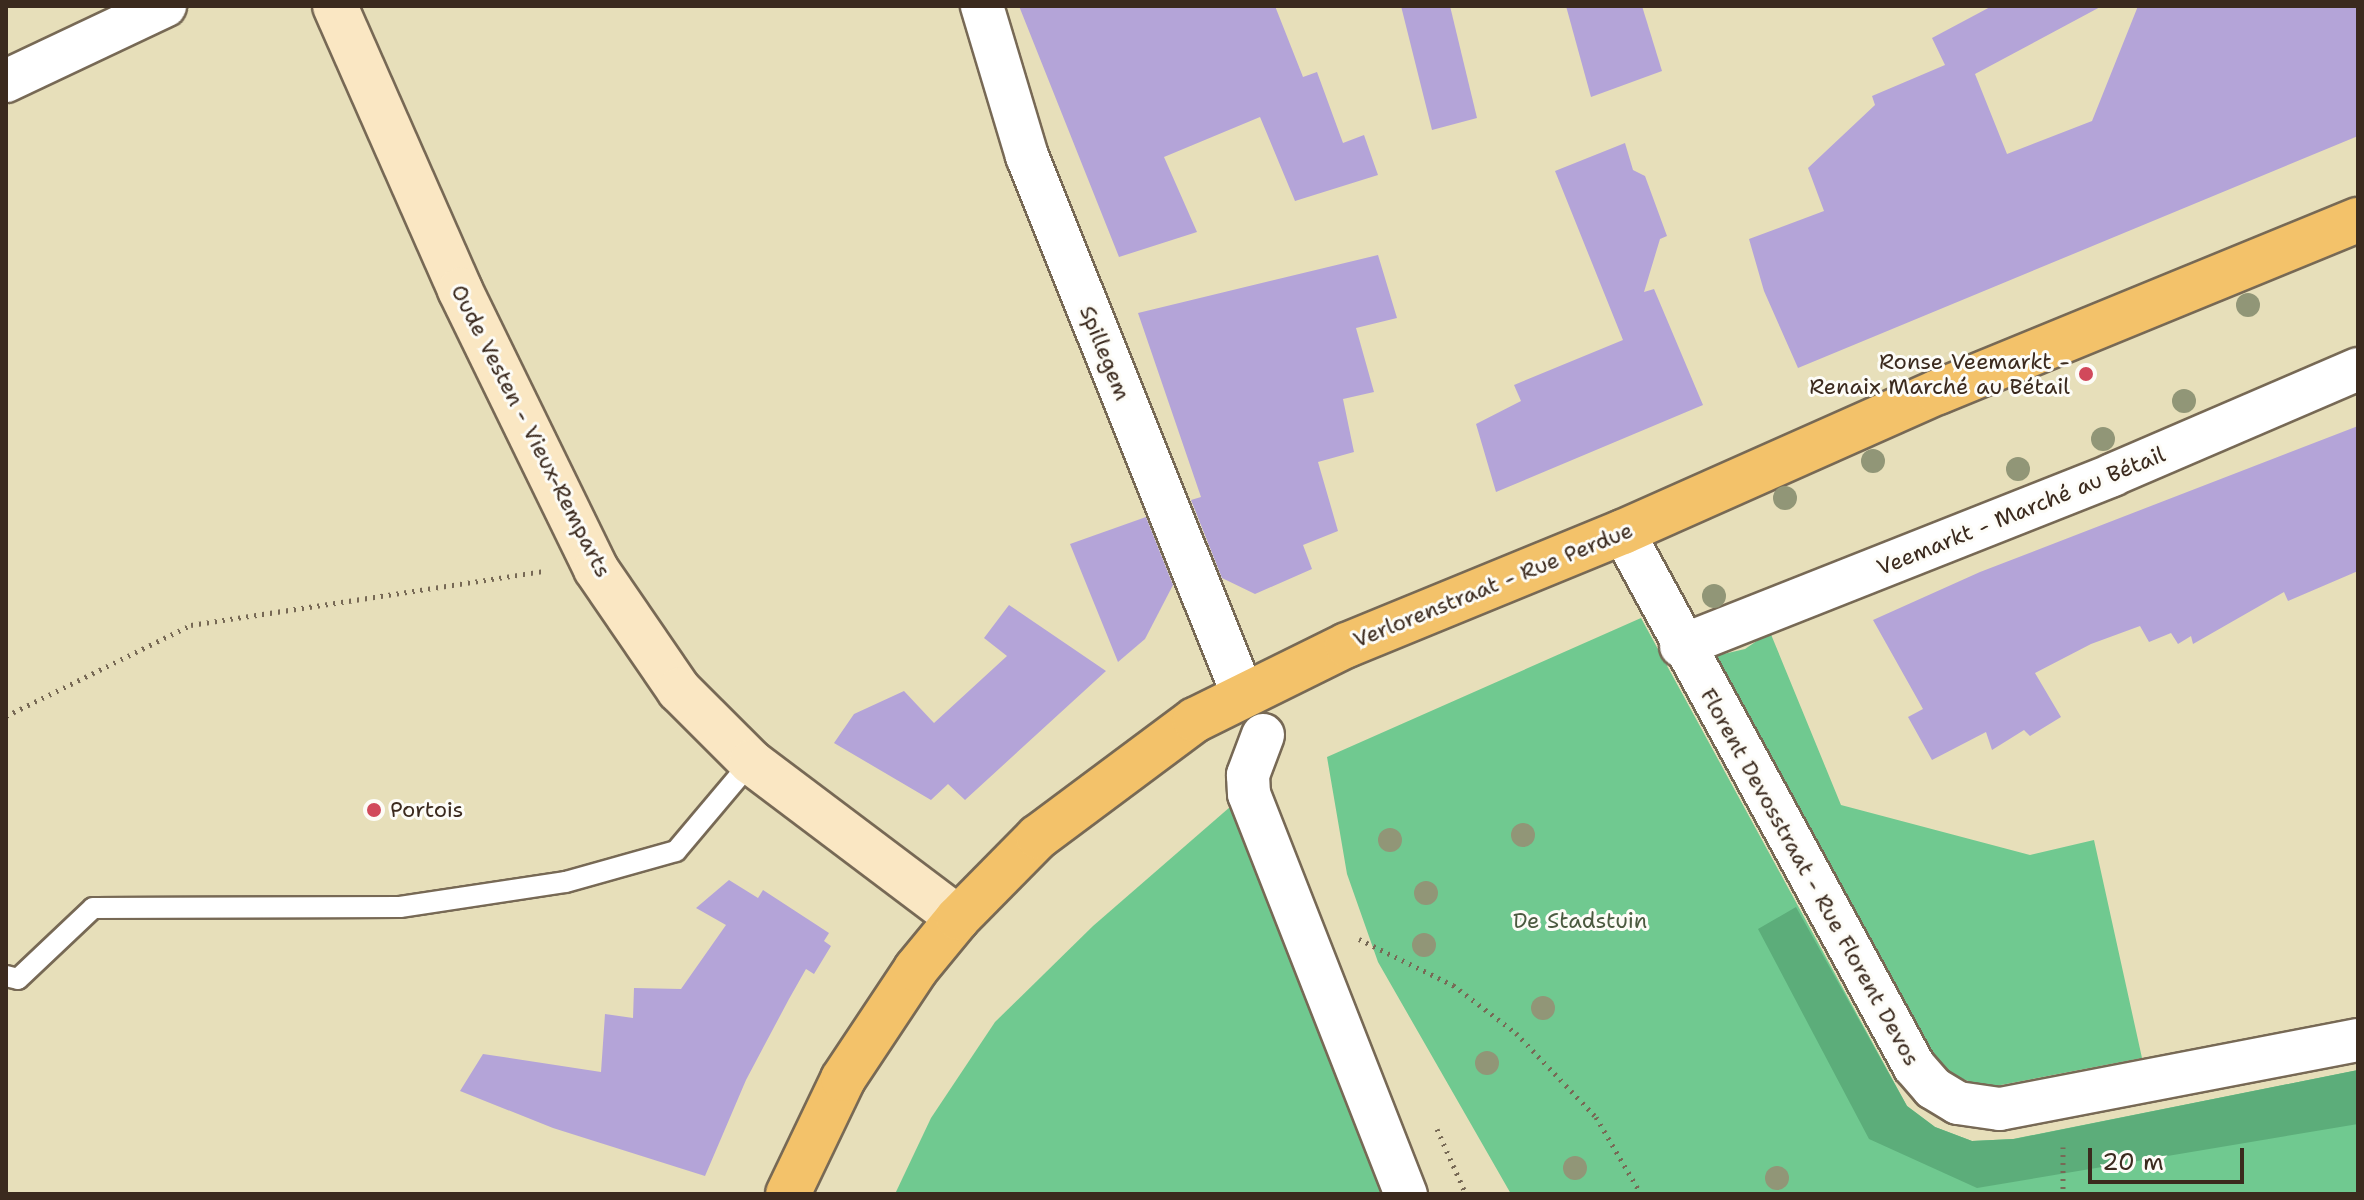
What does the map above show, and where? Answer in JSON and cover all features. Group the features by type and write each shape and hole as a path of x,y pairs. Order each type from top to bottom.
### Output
{"main road":[{"name":"Verlorenstraat - Rue Perdue","path":"788,1194 843,1079 908,981 958,918 1017,857 1087,796 1195,720 1347,645 1623,532 1743,476 2358,220"}],"street":[{"path":"6,81 165,6"},
{"name":"Oude Vesten - Vieux-Remparts","path":"335,6 460,290 596,569 679,690 751,762 958,918"},
{"name":"Spillegem","path":"982,6 1027,156 1243,695"},
{"name":"Veemarkt - Marché au Bétail","path":"1681,646 2097,481 2358,369"},
{"name":"Florent Devosstraat - Rue Florent Devos","path":"1623,532 1681,646 1914,1066 1933,1088 1958,1103 2000,1109 2057,1101 2358,1040"},
{"path":"1263,735 1248,775 1249,794 1406,1194"}],"lane":[{"path":"6,976 18,979 93,908 400,907 597,874 676,851 751,762"}],"path":[{"path":"6,716 191,625 534,571 596,569"},
{"path":"1347,934 1453,985 1516,1033 1596,1117 1641,1194"}],"green space":[{"name":"De Stadstuin","path":"1641,618 1907,1106 1935,1127 1972,1141 2013,1139 2358,1070 2358,1194 1511,1194 1378,962 1347,874 1327,757"},
{"path":"1770,632 1841,805 2030,855 2094,840 2142,1058 1985,1088 1944,1071 1905,1011 1715,656 1745,649"},
{"path":"1230,807 1385,1194 895,1194 931,1118 995,1022 1093,926"},
{"path":"1796,907 1907,1106 1935,1127 1972,1141 2014,1139 2358,1070 2358,1124 1977,1188 1869,1139 1758,929"}],"building":[{"path":"1019,6 1275,6 1303,77 1317,72 1343,143 1364,135 1378,175 1295,201 1260,117 1164,157 1197,232 1119,257"},
{"path":"1401,6 1450,6 1477,118 1432,130"},
{"path":"1566,6 1642,6 1662,71 1591,97"},
{"path":"1992,6 2102,6 1975,74 2007,154 2092,121 2138,6 2358,6 2358,136 1798,368 1764,291 1749,239 1824,211 1808,168 1875,105 1872,96 1945,65 1932,38"},
{"path":"1625,143 1633,170 1645,176 1667,236 1660,239 1644,292 1654,289 1703,405 1496,492 1476,424 1521,401 1514,385 1623,340 1555,171"},
{"path":"1378,255 1397,318 1356,328 1374,392 1343,399 1354,452 1318,462 1338,531 1303,545 1312,569 1255,594 1222,578 1191,500 1201,497 1138,313"},
{"path":"2358,426 2358,571 2288,601 2284,592 2193,644 2191,636 2178,644 2171,633 2149,642 2140,626 2091,644 2035,673 2061,717 2030,736 2024,730 1992,750 1986,732 1932,760 1908,717 1923,709 1873,620 1980,572"},
{"path":"1146,517 1173,585 1145,639 1118,662 1070,544"},
{"path":"1009,605 1106,671 965,800 948,784 931,800 834,743 854,714 904,691 934,723 1007,656 984,638"},
{"path":"729,880 758,898 763,890 829,933 824,941 831,946 814,974 806,969 789,999 746,1080 705,1176 553,1128 460,1091 483,1054 601,1072 605,1014 633,1018 634,988 681,989 726,925 696,908"}],"place":[{"name":"Ronse Veemarkt - Renaix Marché au Bétail","path":"2086,374"},
{"name":"Portois","path":"374,810"}]}
